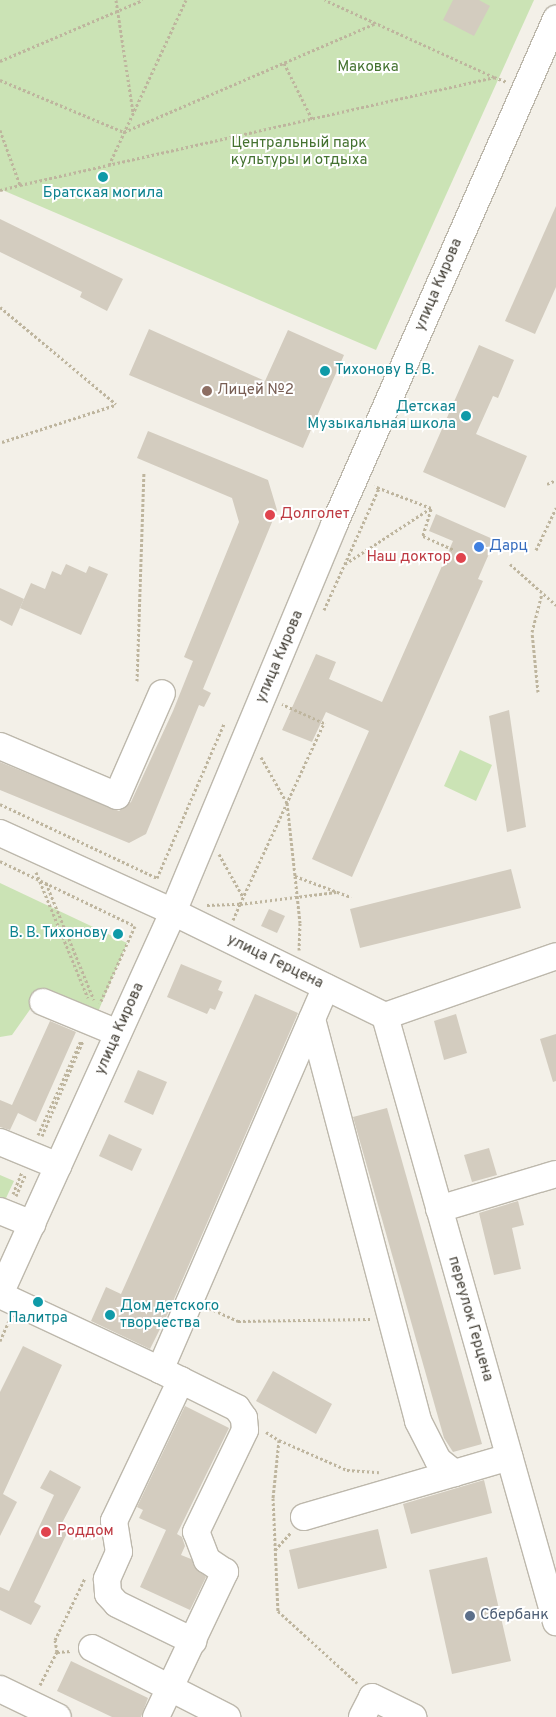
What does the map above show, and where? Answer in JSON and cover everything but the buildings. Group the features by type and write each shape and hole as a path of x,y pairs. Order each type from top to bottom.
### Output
{"street":[{"name":"улица Кирова","path":"0,1294 173,912 334,525 556,19"},
{"path":"0,746 117,796 162,693"},
{"name":"улица Герцена","path":"0,833 173,912 385,1016"},
{"path":"385,1016 556,956"},
{"path":"192,1641 116,1604 108,1594 107,1579 119,1552 114,1521 171,1375 190,1300 326,987"},
{"path":"43,1002 118,1033"},
{"name":"переулок Герцена","path":"385,1016 556,1622"},
{"path":"312,1020 418,1421 438,1460 454,1473"},
{"path":"0,1142 58,1166"},
{"path":"439,1209 556,1174"},
{"path":"4,1213 32,1224"},
{"path":"0,1294 237,1408 244,1418 245,1430 196,1532 207,1560 225,1572 156,1717"},
{"path":"304,1517 509,1457"},
{"path":"92,1648 227,1717"},
{"path":"0,1689 58,1717"},
{"path":"367,1707 413,1717"}],"path":[{"path":"116,0 134,112"},
{"path":"0,61 143,0"},
{"path":"109,165 186,0"},
{"path":"325,0 510,83"},
{"path":"0,80 124,132 376,23"},
{"path":"284,63 312,119"},
{"path":"0,190 494,77"},
{"path":"0,130 20,185"},
{"path":"0,306 116,404 2,442"},
{"path":"137,681 144,472"},
{"path":"547,484 556,480"},
{"path":"378,488 431,508"},
{"path":"431,508 423,536 454,550"},
{"path":"344,564 431,508"},
{"path":"536,550 556,508"},
{"path":"510,564 556,605"},
{"path":"538,692 532,632 542,593"},
{"path":"240,904 324,723 264,696"},
{"path":"0,804 156,878 224,724"},
{"path":"260,754 287,803 297,897 298,953"},
{"path":"218,852 243,897"},
{"path":"0,861 46,883 135,926 97,1009 46,883"},
{"path":"295,876 351,897"},
{"path":"204,905 240,904 336,892"},
{"path":"4,1213 33,1156 92,1022"},
{"path":"190,1300 238,1321 391,1318"},
{"path":"244,1418 279,1440 347,1470 389,1472"},
{"path":"279,1440 272,1498 278,1611 367,1707"},
{"path":"31,1704 57,1652 54,1640 88,1572"},
{"path":"57,1652 92,1648"}],"green space":[{"name":"Центральный парк культуры и отдыха","path":"0,0 534,0 376,350 0,189"},
{"path":"460,750 492,765 476,801 444,786"},
{"path":"0,883 127,943 95,1019 41,994 12,1035 0,1037"},
{"path":"0,1175 14,1181 0,1211"}],"place":[{"name":"Братская могила","path":"103,177"},
{"name":"Тихонову В. В.","path":"325,371"},
{"name":"Лицей №2","path":"207,391"},
{"name":"Детская Музыкальная школа","path":"466,416"},
{"name":"Долголет","path":"270,515"},
{"name":"Дарц","path":"479,547"},
{"name":"Наш доктор","path":"461,558"},
{"name":"В. В. Тихонову","path":"118,934"},
{"name":"Палитра","path":"38,1302"},
{"name":"Дом детского творчества","path":"110,1315"},
{"name":"Роддом","path":"46,1532"},
{"name":"Сбербанк","path":"470,1616"}],"park label":[{"name":"Маковка","path":"368,68"}]}
